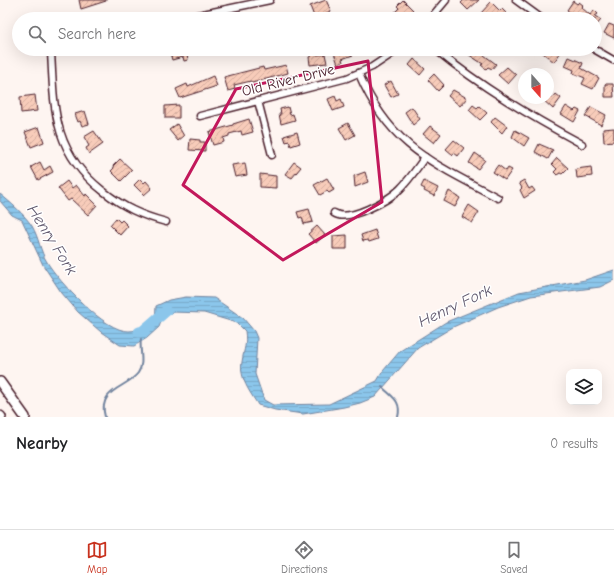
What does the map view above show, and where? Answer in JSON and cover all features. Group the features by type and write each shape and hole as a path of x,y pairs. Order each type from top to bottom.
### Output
{"highway":[{"path":"0,382 25,417"}],"street":[{"path":"213,12 270,0"},
{"path":"436,12 446,0"},
{"path":"516,0 532,12"},
{"path":"602,54 613,60"},
{"path":"51,56 55,112 62,138 72,158 92,182 123,206 145,216 166,222"},
{"name":"Old River Drive","path":"200,116 334,82 359,74 390,56"},
{"path":"444,56 477,83 582,144"},
{"path":"359,74 367,92 384,119 412,148 425,157 498,198"},
{"path":"258,101 272,155"},
{"path":"334,212 341,216 350,215 391,196 410,179 425,157"}],"highlighted area":[{"path":"368,61 382,202 283,260 183,185 236,89"}],"water":[{"path":"0,194 21,213 32,226 45,258 53,271 72,293 96,315 119,329 132,331 146,327 155,322 156,306 169,300 186,297 214,298 243,318 254,331 257,338 255,374 264,400 273,405 329,404 377,381 383,371 400,351 446,322 519,292 585,280 614,270 614,280 600,287 531,296 498,307 453,327 418,348 375,397 344,407 303,414 275,410 258,405 246,385 242,374 241,368 246,336 245,331 237,323 204,313 172,312 163,317 159,327 147,338 134,346 120,345 101,332 78,312 61,292 43,265 22,220 12,215 0,201"}],"building":[{"path":"79,0 106,0 106,1 81,9"},
{"path":"326,0 331,11 312,12 310,6"},
{"path":"403,0 413,10 411,12 395,12 399,8 397,6"},
{"path":"464,0 479,0 468,10 461,3"},
{"path":"573,1 577,4 579,2 583,5 581,7 587,12 569,12 567,10"},
{"path":"491,2 500,11 502,9 505,12 482,12"},
{"path":"609,24 614,26 614,38 604,33"},
{"path":"171,56 187,56 188,60 184,61 183,57 172,60"},
{"path":"325,56 327,63 310,65 309,57"},
{"path":"335,56 350,56 342,59 343,62 338,64"},
{"path":"471,56 485,56 496,64 492,69 488,67 486,69 481,65 483,64"},
{"path":"547,56 558,56 554,62"},
{"path":"569,57 583,63 581,68 599,78 593,89 582,84 585,78 573,73 574,70 565,66"},
{"path":"414,59 425,69 420,75 409,65"},
{"path":"286,65 288,73 252,83 251,81 234,85 235,89 228,91 224,77 263,67 264,70"},
{"path":"507,67 516,75 508,84 498,75"},
{"path":"434,74 444,85 438,91 428,80"},
{"path":"213,76 217,86 180,98 176,89 187,84 188,87"},
{"path":"391,81 398,94 391,97 384,85"},
{"path":"605,84 613,84 614,97 605,97"},
{"path":"453,90 467,98 460,106 448,96"},
{"path":"556,94 561,98 553,109 548,104 554,104 554,97"},
{"path":"35,95 37,111 21,113 20,97"},
{"path":"335,96 337,101 341,99 344,107 333,111 328,99"},
{"path":"179,105 179,118 165,118 165,106"},
{"path":"473,105 477,108 479,106 487,113 480,120 469,110"},
{"path":"566,106 574,111 576,109 580,111 574,122 561,114"},
{"path":"288,107 290,115 293,114 295,120 281,124 279,114 281,114 280,109"},
{"path":"412,107 420,119 413,125 405,112"},
{"path":"591,107 606,115 601,125 585,116"},
{"path":"85,111 89,124 82,126 80,121 78,122 75,114"},
{"path":"495,117 507,126 502,133 491,122"},
{"path":"249,119 253,132 242,135 241,131 229,134 229,136 223,138 224,142 213,145 209,132"},
{"path":"348,123 355,135 346,140 339,128"},
{"path":"177,124 184,136 178,141 169,130"},
{"path":"430,126 441,134 434,143 423,134"},
{"path":"39,127 44,142 31,147 25,132"},
{"path":"614,128 614,141 604,142 603,129"},
{"path":"515,130 529,138 524,146 512,137"},
{"path":"94,131 103,144 89,154 86,148 89,146 84,137"},
{"path":"297,132 300,143 291,146 289,141 286,142 284,136"},
{"path":"190,139 205,142 205,151 189,150"},
{"path":"454,140 464,148 458,156 454,153 453,155 446,149"},
{"path":"539,144 553,150 548,159 535,152"},
{"path":"475,153 485,160 478,169 469,163"},
{"path":"557,158 568,168 562,174 560,173 557,175 554,172 557,169 552,164"},
{"path":"120,159 132,170 121,181 111,171 114,168 113,166"},
{"path":"40,162 44,170 50,166 53,172 38,180 31,167"},
{"path":"294,162 301,167 292,178 285,174"},
{"path":"245,163 247,175 235,177 232,165"},
{"path":"498,165 506,171 508,168 512,170 505,180 493,172"},
{"path":"591,167 592,176 577,178 576,169"},
{"path":"365,172 368,182 355,187 354,176"},
{"path":"260,174 276,176 276,188 260,187"},
{"path":"327,178 334,190 329,193 327,191 320,195 314,185"},
{"path":"140,179 144,183 146,181 152,188 144,195 134,185"},
{"path":"524,180 529,189 532,187 535,191 524,198 520,190 522,188 519,183"},
{"path":"67,181 72,188 76,185 85,196 86,194 97,205 88,215 71,199 68,201 58,188"},
{"path":"424,181 438,188 434,196 424,191 425,189 421,187"},
{"path":"449,191 460,198 455,207 444,201"},
{"path":"469,205 479,212 472,223 462,217"},
{"path":"309,209 313,222 304,224 302,217 299,218 297,212"},
{"path":"116,218 120,222 122,220 128,226 120,235 110,225"},
{"path":"317,226 325,235 316,243 308,234"},
{"path":"375,230 378,239 369,242 368,240 363,241 361,235"},
{"path":"347,235 347,249 333,249 333,236"}],"waterway":[{"name":"Henry Fork","path":"139,332 143,331 166,311"},
{"path":"105,417 105,400 114,390 133,378 140,369 141,339"},
{"path":"382,387 397,403 399,407 398,417"}]}
